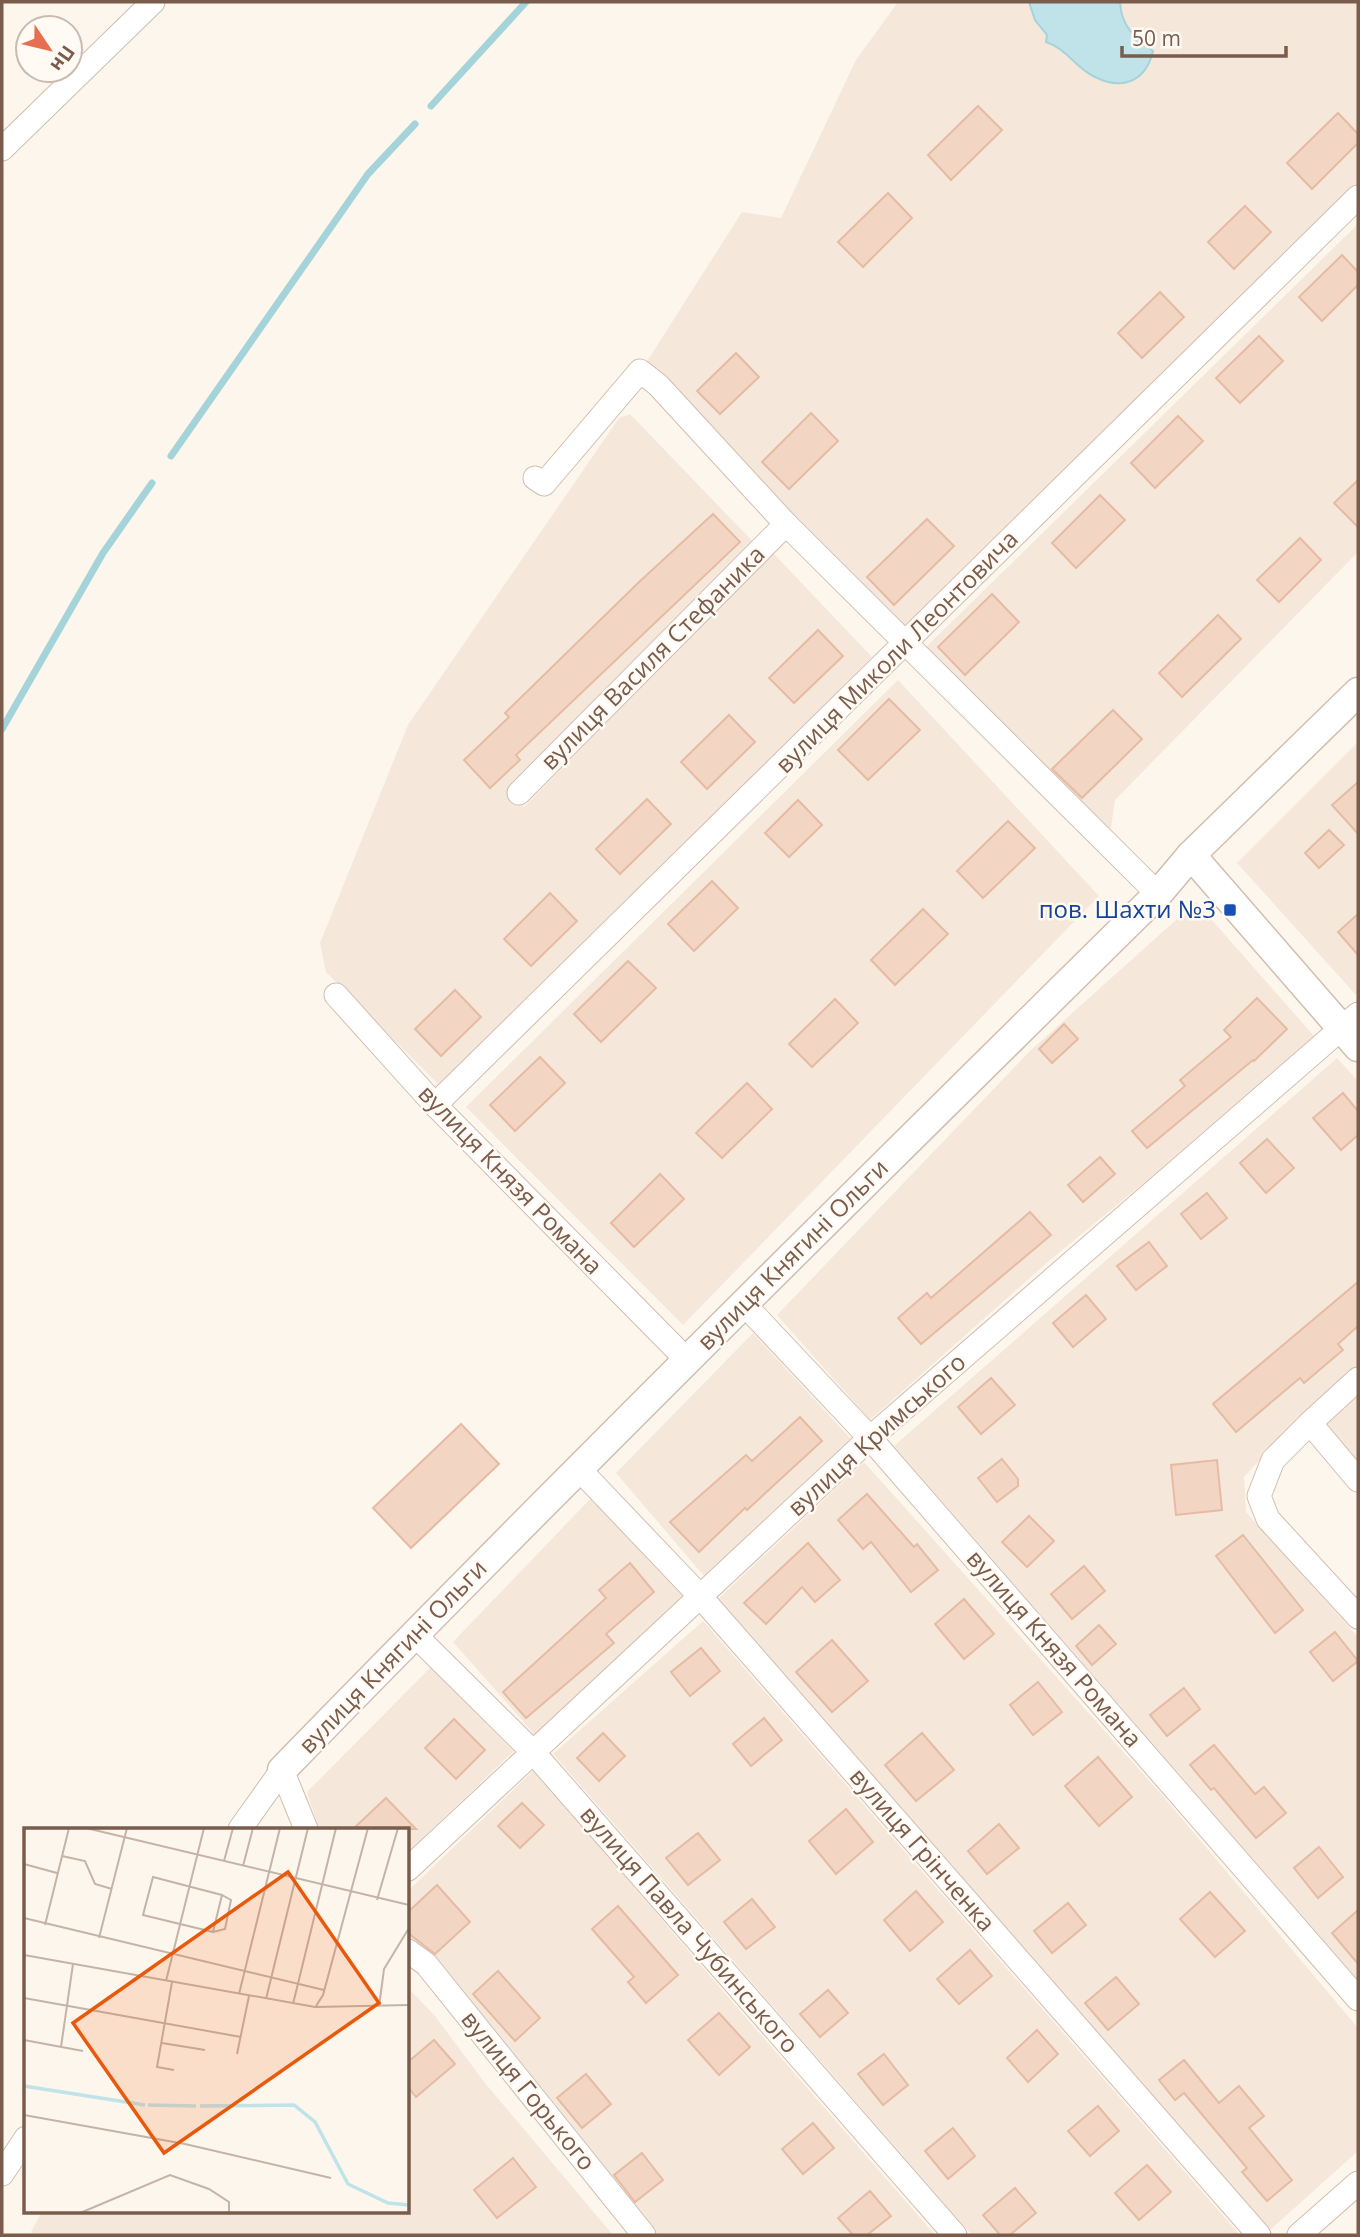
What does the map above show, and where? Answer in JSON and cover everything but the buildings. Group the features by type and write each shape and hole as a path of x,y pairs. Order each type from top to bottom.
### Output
{"street":[{"path":"2,149 153,2"},
{"name":"вулиця Миколи Леонтовича","path":"435,1105 1358,197"},
{"path":"535,478 544,484 640,371 658,385 786,524 1158,894"},
{"name":"вулиця Василя Стефаника","path":"519,793 786,524"},
{"name":"вулиця Княгині Ольги","path":"241,1828 282,1770 414,1634 1158,894 1191,855 1358,692"},
{"path":"1191,855 1353,1030"},
{"name":"вулиця Князя Романа","path":"336,995 435,1105 688,1361"},
{"name":"вулиця Кримського","path":"410,1867 870,1438 1353,1030"},
{"name":"вулиця Князя Романа","path":"744,1304 870,1438 1358,1999"},
{"path":"1358,1379 1273,1460 1259,1496 1268,1519 1358,1617"},
{"path":"1310,1423 1358,1480"},
{"name":"вулиця Грінченка","path":"579,1469 699,1595 1259,2235"},
{"name":"вулиця Павла Чубинського","path":"414,1634 533,1752 955,2235"},
{"path":"282,1770 306,1828"},
{"name":"вулиця Горького","path":"410,1952 426,1964 644,2235"},
{"path":"2,2174 24,2141"},
{"path":"1299,2235 1358,2183"}],"shaded area":[{"path":"898,2 1358,2 1358,184 903,635 646,363 742,212 781,218 856,60"},
{"path":"1358,224 1358,552 1115,800 1110,835 924,649"},
{"path":"630,414 761,550 509,792 524,807 773,553 872,657 442,1088 326,972 320,943 408,725 619,418"},
{"path":"898,680 1099,896 683,1325 466,1107"},
{"path":"1358,742 1358,993 1356,995 1237,863"},
{"path":"1196,902 1314,1036 1150,1178 1050,1260 870,1420 777,1315 1030,1051"},
{"path":"1337,1058 1358,1081 1358,1366 1283,1435 1244,1477 1246,1512 1358,1637 1358,1980 894,1446"},
{"path":"753,1333 851,1439 704,1576 616,1473"},
{"path":"1358,1396 1358,1472 1321,1429"},
{"path":"864,1462 1162,1795 1358,2028 1358,2151 1270,2230 718,1599"},
{"path":"593,1496 687,1598 536,1736 453,1642"},
{"path":"703,1621 1240,2235 972,2235 553,1754"},
{"path":"431,1667 514,1751 410,1850 410,1828 319,1828 307,1792"},
{"path":"534,1770 935,2235 653,2235 410,1946 410,1889"},
{"path":"410,1990 435,2016 485,2083 613,2235 36,2235 31,2232 41,2212 410,2212"}],"water":[{"path":"1029,2 1120,2 1126,25 1153,51 1150,61 1139,76 1124,83 1095,77 1060,49 1046,42 1047,35 1035,20"}],"waterway":[{"path":"431,106 526,2"},
{"path":"171,456 368,174 415,124"},
{"path":"2,729 103,553 152,483"}],"place":[{"name":"пов. Шахти №3","path":"1230,910"}]}
